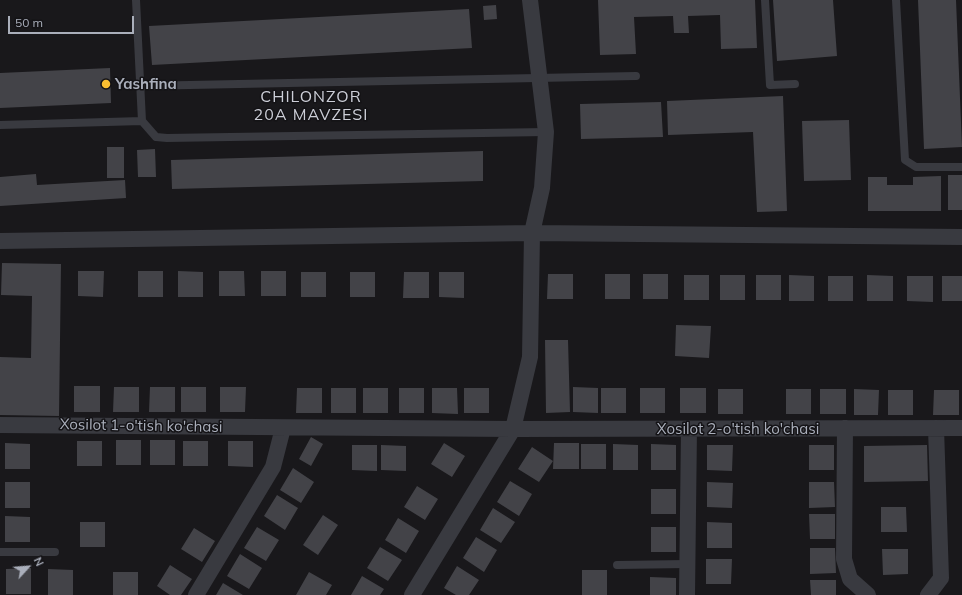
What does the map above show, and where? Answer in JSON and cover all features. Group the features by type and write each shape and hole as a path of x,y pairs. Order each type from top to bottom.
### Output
{"street":[{"path":"412,595 514,429 530,357 532,233 542,188 546,132 530,0"},
{"path":"0,241 532,233 962,237"},
{"name":"Xosilot 1-o'tish ko'chasi","path":"0,425 514,429"},
{"path":"196,595 273,467 283,428"},
{"path":"845,428 844,559 850,579 868,595"},
{"path":"928,595 941,578 936,428"},
{"name":"Xosilot 2-o'tish ko'chasi","path":"514,429 962,428"},
{"path":"687,595 688,429"}],"lane":[{"path":"136,0 142,121 156,137 546,132"},
{"path":"765,0 770,85 795,84"},
{"path":"896,0 905,160 916,167 962,167"},
{"path":"140,86 636,76"},
{"path":"0,125 142,121"},
{"path":"0,552 55,552"},
{"path":"617,565 687,564"}],"building":[{"path":"598,0 755,0 757,48 721,49 720,15 688,16 689,33 674,33 673,16 634,17 636,54 600,55"},
{"path":"773,0 833,0 837,56 777,61"},
{"path":"918,0 956,0 962,147 924,149"},
{"path":"496,5 497,19 484,20 483,6"},
{"path":"469,9 472,48 152,65 149,26"},
{"path":"110,68 111,103 0,108 0,73"},
{"path":"783,96 787,211 757,212 753,132 668,135 667,101"},
{"path":"661,102 663,137 581,139 580,104"},
{"path":"849,120 851,180 804,181 802,121"},
{"path":"107,147 124,147 124,178 107,178"},
{"path":"155,149 156,177 138,177 137,150"},
{"path":"483,151 483,181 172,189 171,160"},
{"path":"36,174 37,185 125,180 126,198 0,206 0,177"},
{"path":"948,175 962,175 962,210 948,210"},
{"path":"941,176 941,211 868,211 868,177 887,177 887,185 913,185 913,177"},
{"path":"2,263 61,264 59,416 0,415 0,357 31,358 32,296 1,295"},
{"path":"78,271 104,271 103,297 78,296"},
{"path":"138,271 163,271 163,297 138,297"},
{"path":"178,271 203,272 203,297 178,297"},
{"path":"219,271 244,271 245,296 219,296"},
{"path":"261,271 286,271 286,296 261,296"},
{"path":"301,272 326,272 326,297 301,297"},
{"path":"350,272 375,272 375,297 350,297"},
{"path":"404,272 429,272 429,298 403,298"},
{"path":"439,272 464,272 464,298 439,297"},
{"path":"548,274 573,274 573,299 547,299"},
{"path":"605,274 630,274 630,299 605,299"},
{"path":"643,274 668,274 668,299 643,299"},
{"path":"684,275 709,275 709,300 684,300"},
{"path":"720,275 745,275 745,300 720,300"},
{"path":"756,275 781,275 781,300 756,300"},
{"path":"789,275 814,276 814,301 789,301"},
{"path":"867,275 893,276 893,301 867,301"},
{"path":"828,276 853,276 853,301 828,301"},
{"path":"907,276 933,276 933,302 907,301"},
{"path":"942,276 962,276 962,301 942,301"},
{"path":"676,325 711,326 709,358 675,356"},
{"path":"545,340 568,340 570,412 546,413"},
{"path":"74,386 100,386 100,412 74,412"},
{"path":"114,387 139,387 139,412 113,412"},
{"path":"150,387 175,387 175,412 149,412"},
{"path":"181,387 206,387 206,412 181,412"},
{"path":"220,387 246,387 245,412 220,412"},
{"path":"573,387 598,388 598,413 573,412"},
{"path":"297,388 322,388 322,413 296,413"},
{"path":"331,388 356,388 356,413 331,413"},
{"path":"363,388 388,388 388,413 363,413"},
{"path":"399,388 424,388 424,413 399,413"},
{"path":"432,388 457,388 458,414 432,413"},
{"path":"464,388 489,388 489,413 464,413"},
{"path":"601,388 626,388 626,413 601,413"},
{"path":"640,388 665,388 665,413 640,413"},
{"path":"680,388 706,388 706,413 680,413"},
{"path":"718,389 743,389 743,414 718,414"},
{"path":"786,389 811,389 811,414 786,414"},
{"path":"820,389 846,389 846,414 820,414"},
{"path":"854,389 879,390 878,415 854,415"},
{"path":"888,390 913,390 913,415 888,415"},
{"path":"934,390 959,390 959,415 933,415"},
{"path":"311,437 323,444 311,466 299,459"},
{"path":"116,440 141,440 141,465 116,465"},
{"path":"150,440 175,440 175,465 150,465"},
{"path":"77,441 102,441 102,466 77,466"},
{"path":"183,441 208,441 208,466 183,466"},
{"path":"228,441 253,441 253,467 228,466"},
{"path":"5,443 30,444 30,469 5,469"},
{"path":"444,443 465,456 452,477 431,464"},
{"path":"554,443 579,443 579,469 553,469"},
{"path":"581,444 606,444 606,469 581,469"},
{"path":"613,444 638,445 638,470 613,470"},
{"path":"651,444 676,445 676,470 651,470"},
{"path":"352,445 377,445 377,471 352,470"},
{"path":"381,445 406,446 406,471 381,470"},
{"path":"707,445 733,445 732,471 707,470"},
{"path":"809,445 834,445 834,470 809,470"},
{"path":"927,445 928,481 864,482 864,446"},
{"path":"532,447 553,461 539,482 518,469"},
{"path":"293,468 314,482 301,503 280,490"},
{"path":"510,481 532,494 519,516 497,502"},
{"path":"5,482 30,482 30,508 5,508"},
{"path":"707,482 733,483 732,508 707,507"},
{"path":"809,482 834,482 835,507 809,508"},
{"path":"417,486 438,499 425,520 404,507"},
{"path":"651,489 676,489 676,514 651,514"},
{"path":"277,495 298,508 285,530 264,516"},
{"path":"881,507 906,507 907,532 881,532"},
{"path":"493,508 515,522 501,543 480,530"},
{"path":"809,514 835,514 835,539 810,539"},
{"path":"323,515 338,525 318,555 303,545"},
{"path":"5,516 30,517 30,542 5,542"},
{"path":"398,518 419,531 406,553 385,540"},
{"path":"80,522 105,522 105,547 80,547"},
{"path":"707,522 732,523 732,548 707,548"},
{"path":"257,527 279,540 266,561 244,548"},
{"path":"651,527 676,527 676,552 651,552"},
{"path":"194,528 215,541 202,562 181,549"},
{"path":"476,537 497,550 484,572 463,558"},
{"path":"380,547 402,560 388,581 367,568"},
{"path":"810,548 835,548 836,573 810,574"},
{"path":"882,549 908,549 908,574 883,575"},
{"path":"240,554 262,568 249,589 227,576"},
{"path":"706,559 732,559 731,584 706,584"},
{"path":"170,565 192,579 181,595 170,595 157,586"},
{"path":"457,566 479,580 469,595 456,595 444,588"},
{"path":"31,568 31,594 6,594 6,569"},
{"path":"48,569 73,570 73,595 48,595"},
{"path":"582,570 607,570 607,595 582,595"},
{"path":"113,572 138,572 138,595 113,595"},
{"path":"309,572 332,585 326,595 296,595"},
{"path":"362,576 384,589 380,595 351,595"},
{"path":"650,577 676,578 676,595 650,595"},
{"path":"810,580 836,580 836,595 811,595"},
{"path":"223,583 243,595 216,595"}],"place":[{"name":"Yashfina","path":"106,84"}],"district":[{"name":"CHILONZOR 20A MAVZESI","path":"311,106"}]}
